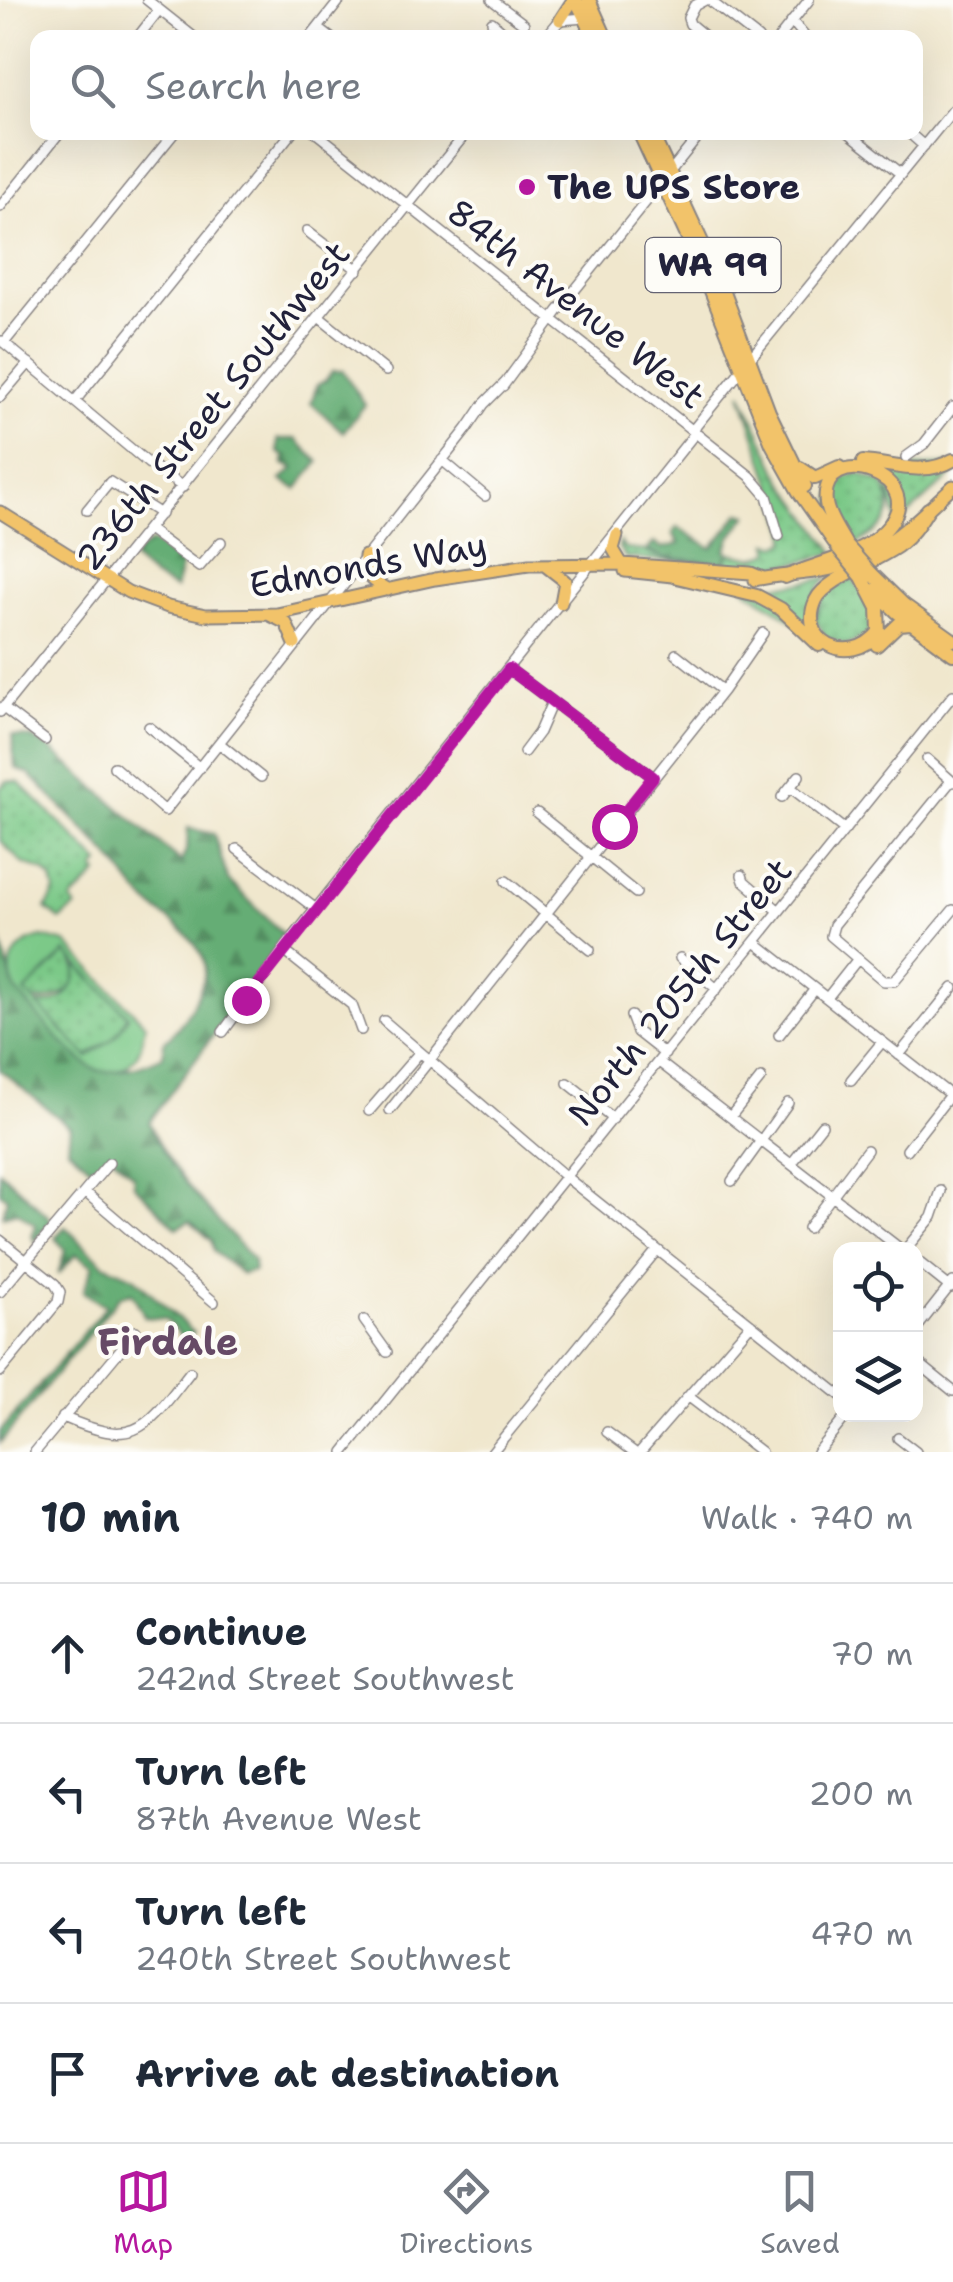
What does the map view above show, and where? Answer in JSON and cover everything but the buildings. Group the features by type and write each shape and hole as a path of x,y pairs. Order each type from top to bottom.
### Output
{"highway":[{"path":"575,0 591,30"},
{"path":"588,0 602,30"},
{"name":"WA 99","path":"644,140 720,279 776,450 799,492 910,623 953,654"},
{"name":"WA 99","path":"653,140 675,210 722,319 804,484 842,547"},
{"path":"790,457 815,478 851,463 917,470 953,460"},
{"path":"784,577 854,550 885,530 894,516 895,496 890,483 873,470 861,467 845,471 832,480 827,492 828,508 842,547"},
{"path":"866,575 878,608 878,632 860,648 845,651 831,647 818,635 813,622 821,592 898,546 914,532 928,509"},
{"name":"WA 99","path":"866,575 953,640"},
{"path":"676,576 771,603 824,648 842,656 869,652 899,624 910,623"}],"main road":[{"path":"560,20 575,0"},
{"name":"Edmonds Way","path":"592,566 676,576 763,578 830,569 865,556 904,531 953,486"},
{"name":"Edmonds Way","path":"0,512 142,598 193,612 234,617 270,615 484,570 544,565 622,564 752,573 763,578"},
{"path":"617,535 612,549 622,564"},
{"path":"365,556 365,572 370,580 388,590"},
{"path":"544,565 565,581 562,604"},
{"path":"270,615 286,622 295,644"}],"street":[{"path":"147,0 184,30"},
{"path":"316,30 340,0"},
{"path":"492,0 524,24"},
{"path":"697,30 688,18 694,6 707,0 747,30"},
{"path":"785,30 802,2"},
{"path":"144,30 160,10"},
{"path":"501,30 496,25 511,15"},
{"path":"552,30 560,20 585,18"},
{"path":"792,20 800,30"},
{"path":"224,1032 283,950 617,535 746,364 952,114"},
{"path":"0,207 54,140"},
{"path":"168,140 2,342 148,463 183,487"},
{"path":"75,401 286,140"},
{"name":"84th Avenue West","path":"325,140 759,486 775,515 780,536"},
{"name":"236th Street Southwest","path":"1,708 320,318 460,140"},
{"path":"114,767 164,811 696,140"},
{"path":"858,140 901,174"},
{"path":"917,140 924,146"},
{"path":"642,208 660,202 675,210"},
{"path":"307,231 358,270"},
{"path":"320,318 386,372"},
{"path":"0,397 29,362"},
{"path":"906,457 924,444 953,407"},
{"path":"442,460 485,496"},
{"path":"87,510 110,482 161,514"},
{"path":"148,529 199,567 221,542"},
{"path":"390,1110 722,691 763,633"},
{"path":"676,654 722,691"},
{"path":"509,669 653,777"},
{"name":"North 205th Street","path":"344,1452 953,695"},
{"path":"524,752 539,732 552,702"},
{"path":"1,708 45,740"},
{"path":"149,727 200,768"},
{"path":"219,743 261,777"},
{"path":"927,759 952,782 834,926 832,936 884,981 894,981 953,910"},
{"path":"782,798 800,776"},
{"path":"790,787 845,830"},
{"path":"537,813 636,893"},
{"path":"237,849 316,909"},
{"path":"742,875 744,882 779,911"},
{"path":"506,881 590,950"},
{"path":"755,942 952,1096 907,1150"},
{"path":"283,950 352,1005 361,1030"},
{"path":"680,958 718,989"},
{"path":"827,998 857,960"},
{"path":"900,1055 953,988"},
{"path":"780,1035 815,989"},
{"path":"631,1016 637,1032 662,1058 893,1242"},
{"path":"384,1020 566,1178 833,1389"},
{"path":"852,1080 882,1042"},
{"path":"369,1111 420,1052"},
{"path":"731,1116 761,1078"},
{"path":"568,1083 613,1118"},
{"path":"732,1181 788,1103"},
{"path":"792,1164 822,1125"},
{"path":"808,1228 868,1150"},
{"path":"0,1292 109,1163"},
{"path":"910,1242 932,1218 942,1191"},
{"path":"85,1192 214,1302"},
{"path":"0,1240 60,1292 58,1302 0,1372"},
{"path":"492,1452 657,1250"},
{"path":"923,1265 952,1286 923,1321"},
{"path":"364,1320 387,1352"},
{"path":"607,1432 637,1452 751,1324"},
{"path":"35,1452 136,1331"},
{"path":"923,1367 953,1391"},
{"path":"62,1417 97,1432 130,1432 158,1413 190,1372"},
{"path":"689,1397 761,1452"},
{"path":"816,1452 841,1422"},
{"path":"898,1438 916,1452"}],"green space":[{"path":"332,371 343,371 365,405 343,432 311,403 317,385"},
{"path":"741,392 781,478 835,553 787,565 759,567 626,558 619,548 620,542 625,549 665,558 725,563 730,553 755,558 771,552 769,543 778,546 787,541"},
{"path":"278,439 296,439 319,462 297,489 281,480 294,469 284,464 284,456 278,452"},
{"path":"953,464 953,474 891,530 896,519 885,473 889,469"},
{"path":"858,473 882,483 890,505 880,528 853,546 838,521 833,496 840,479"},
{"path":"740,513 748,515 731,537 725,563 665,558 646,551 654,543 662,548 679,544 673,533 677,527 712,548"},
{"path":"152,542 182,563 175,589 133,560"},
{"path":"830,577 819,587 814,635 744,588 794,584"},
{"path":"852,578 875,616 870,631 847,645 826,638 816,620 824,594"},
{"path":"12,736 32,738 52,750 181,862 187,848 188,828 214,834 228,880 286,937 149,1122 182,1178 253,1260 254,1271 242,1274 214,1252 211,1240 190,1221 177,1228 134,1185 133,1175 110,1154 94,1170 68,1148 70,1127 0,1070 0,937 13,985 95,1070 130,1068 163,1056 164,1042 193,1005 205,971 200,951 187,935 145,900 111,858 29,774 15,768"},
{"path":"7,781 19,782 100,863 95,869 98,874 71,901 76,907 60,920 46,909 55,891 52,879 44,871 22,863 0,840 0,788"},
{"path":"43,937 66,943 146,1025 138,1053 127,1065 105,1071 88,1065 15,989 11,963 19,949","holes":["66,952 128,1016 116,1036 88,1057 25,992"]},
{"path":"66,952 76,971 75,980 54,998 33,1000 24,992"},
{"path":"78,965 128,1016 116,1036 87,1057 36,1004 61,999 74,982"},
{"path":"0,1171 52,1220 35,1242 32,1236 36,1225 17,1212 3,1216 7,1198 0,1192"},
{"path":"65,1227 104,1264 134,1277 194,1333 184,1339 165,1319 145,1317 132,1293 120,1296 0,1443 0,1432 106,1306 83,1292 93,1266 76,1254 58,1275 65,1250 55,1237"}],"place":[{"name":"The UPS Store","path":"527,187"}],"district":[{"name":"Firdale","path":"168,1342"}],"route":[{"path":"246,1000 509,669 653,777 614,826"}]}
